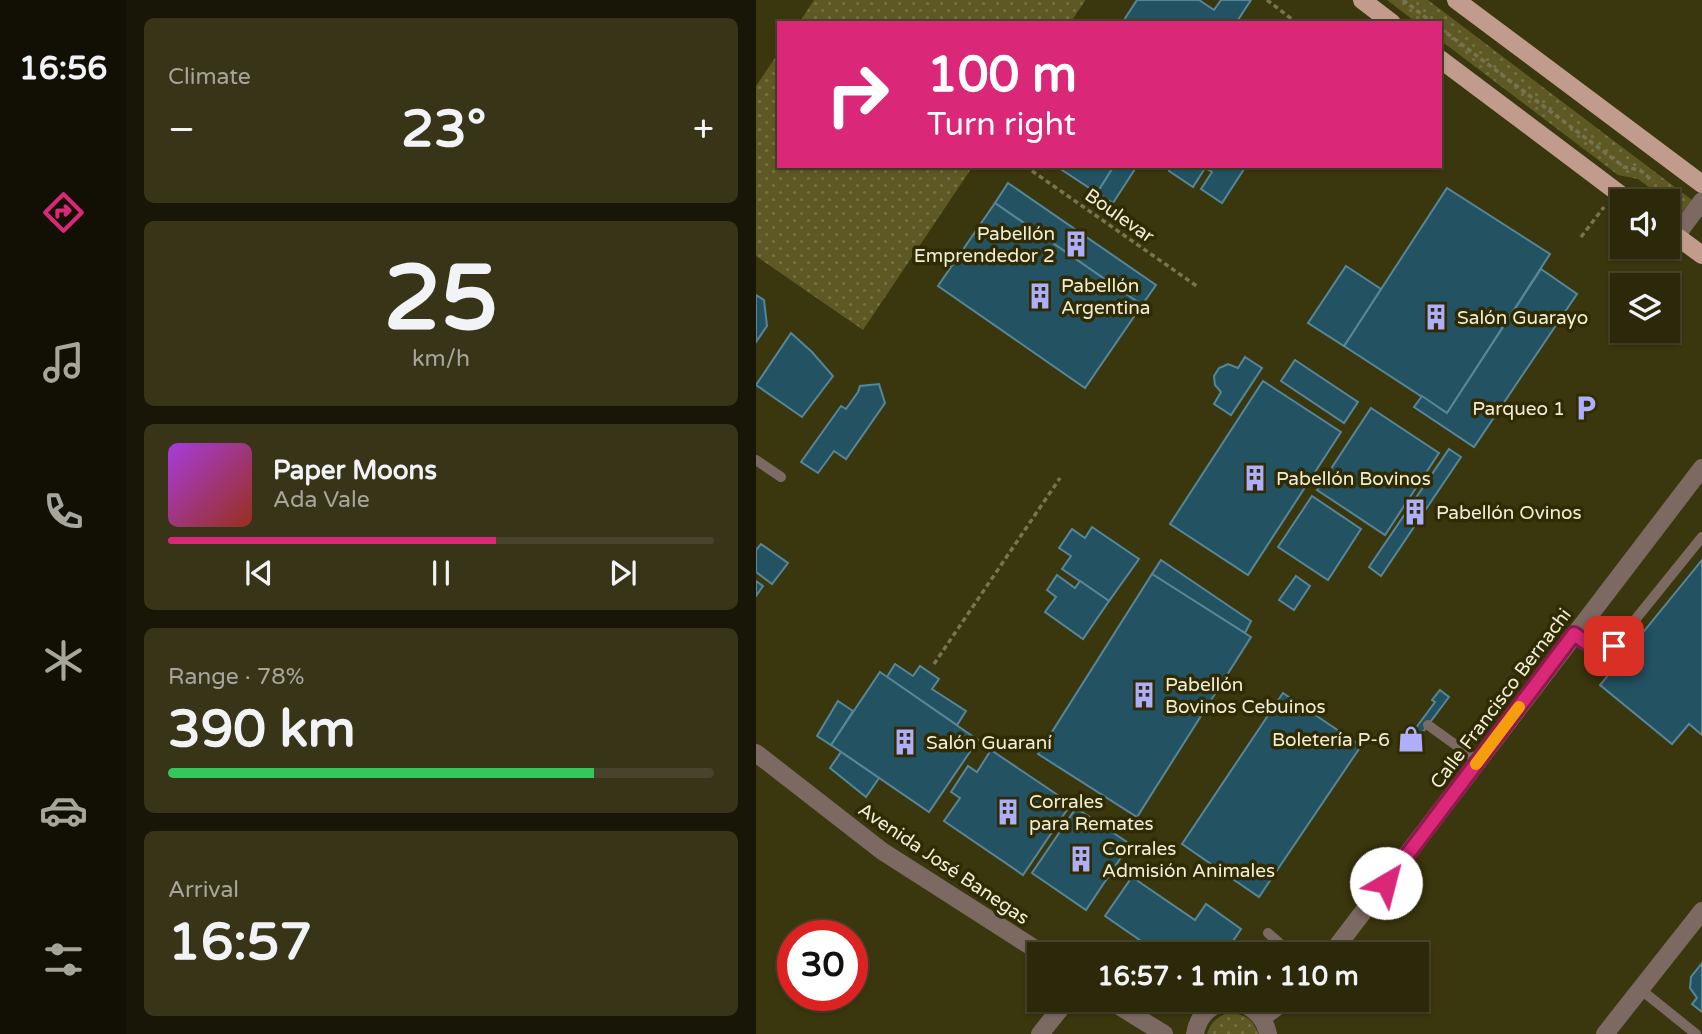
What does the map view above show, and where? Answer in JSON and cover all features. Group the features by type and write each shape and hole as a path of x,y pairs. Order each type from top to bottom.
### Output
{"main road":[{"path":"1362,0 1381,19"},
{"path":"1456,0 1702,184"},
{"path":"1442,61 1613,189"},
{"path":"1680,239 1702,255"}],"street":[{"path":"1680,224 1702,201"},
{"name":"Calle Francisco Bernachi","path":"1340,942 1701,471"},
{"name":"Avenida José Banegas","path":"756,752 882,851 1027,944"},
{"path":"1605,1034 1702,911"},
{"path":"1040,1034 1058,1012"},
{"path":"1129,1012 1164,1034"},
{"path":"1195,1034 1199,1021 1207,1012"},
{"path":"1254,1012 1265,1026 1276,1012"}],"lane":[{"path":"756,460 781,477"},
{"path":"1574,634 1597,649 1606,650 1614,646 1702,537"},
{"path":"1428,725 1478,761"},
{"path":"1268,933 1278,942"},
{"path":"1640,989 1696,1034"}],"path":[{"path":"1267,0 1294,21"},
{"path":"1403,0 1430,21"},
{"path":"1442,30 1624,167 1640,170 1653,181"},
{"name":"Boulevar","path":"1029,168 1198,287"},
{"path":"1581,237 1595,219"},
{"path":"934,664 1060,478"}],"shaded area":[{"path":"814,0 1085,0 1071,21 800,21"},
{"path":"1387,0 1428,0 1677,189 1651,189 1638,179 1618,175 1442,42 1442,21 1414,21"},
{"path":"777,55 777,168 972,168 863,330 756,256 756,86"},
{"path":"1680,191 1692,200 1682,212 1680,210"},
{"path":"1228,1013 1247,1018 1254,1024 1258,1034 1207,1034 1214,1021"}],"building":[{"path":"1137,0 1199,0 1214,10 1221,0 1251,0 1237,21 1123,21"},
{"path":"1059,168 1113,168 1097,193"},
{"path":"1113,168 1136,168 1113,203 1097,193"},
{"path":"1171,168 1205,168 1193,187 1169,171"},
{"path":"1205,168 1245,168 1222,203 1201,189 1212,172"},
{"name":"Pabellón Emprendedor 2","path":"1008,183 1156,285 1142,305 995,203"},
{"name":"Salón Guarayo","path":"1447,188 1550,254 1447,413 1344,346"},
{"name":"Pabellón Argentina","path":"995,203 1142,305 1085,388 938,286"},
{"path":"1346,266 1381,289 1344,346 1308,323"},
{"path":"1541,269 1577,294 1474,447 1414,407 1422,396 1447,413"},
{"path":"756,295 764,300 767,326 756,342"},
{"path":"791,333 833,376 802,417 756,385"},
{"path":"1245,357 1262,368 1231,415 1214,404 1221,392 1215,385 1214,376 1219,368 1228,364 1238,368"},
{"path":"1295,360 1358,402 1344,423 1281,381"},
{"name":"Pabellón Bovinos","path":"1263,381 1341,432 1248,575 1170,524"},
{"path":"879,384 885,403 846,459 834,451 818,473 801,462 841,406 846,409 860,386"},
{"path":"1371,408 1439,453 1385,535 1317,490"},
{"name":"Pabellón Ovinos","path":"1449,449 1461,457 1381,576 1369,567"},
{"path":"1312,496 1361,529 1328,580 1278,547"},
{"path":"1092,527 1139,559 1109,601 1062,569 1071,556 1059,548 1072,529 1085,538"},
{"path":"761,544 788,563 772,584 756,572 756,550"},
{"path":"1161,560 1251,621 1245,633 1152,574"},
{"path":"1702,560 1702,735 1689,724 1672,744 1600,685"},
{"name":"Pabellón Bovinos Cebuinos","path":"1152,574 1251,637 1137,817 1038,754"},
{"path":"1057,575 1075,588 1080,581 1109,601 1083,639 1045,612 1056,597 1047,590"},
{"path":"1296,576 1310,586 1294,610 1279,600"},
{"path":"756,581 763,586 756,596"},
{"path":"895,664 913,676 920,666 939,679 932,689 966,711 957,725 887,677"},
{"name":"Salón Guaraní","path":"880,672 978,740 929,812 831,745"},
{"path":"1440,690 1449,697 1410,749 1402,742 1435,702 1432,700"},
{"name":"Pabellón Bovinos Cebuinos","path":"1283,693 1361,746 1259,897 1182,844"},
{"path":"838,701 853,711 831,745 817,736"},
{"name":"Corrales para Remates","path":"991,750 1071,804 1023,875 944,821 960,798 951,792 968,766 977,772"},
{"path":"841,752 879,778 866,797 830,768"},
{"name":"Corrales Admisión Animales","path":"1076,808 1130,844 1086,910 1032,873"},
{"path":"1132,877 1195,920 1206,904 1241,929 1232,942 1143,942 1105,916"},
{"path":"1702,963 1702,1012 1692,1004 1697,998 1690,988 1691,977"}],"slow traffic":[{"path":"1476,764 1519,707"}],"place":[{"name":"Pabellón Emprendedor 2","path":"1076,244"},
{"name":"Pabellón Argentina","path":"1040,296"},
{"name":"Salón Guarayo","path":"1436,317"},
{"name":"Parqueo 1","path":"1586,408"},
{"name":"Pabellón Bovinos","path":"1255,478"},
{"name":"Pabellón Ovinos","path":"1415,512"},
{"name":"Pabellón Bovinos Cebuinos","path":"1144,695"},
{"name":"Boletería P-6","path":"1411,739"},
{"name":"Salón Guaraní","path":"905,742"},
{"name":"Corrales para Remates","path":"1008,812"},
{"name":"Corrales Admisión Animales","path":"1081,859"}],"route":[{"path":"1386,883 1574,634 1597,649 1606,650 1614,646"}]}
